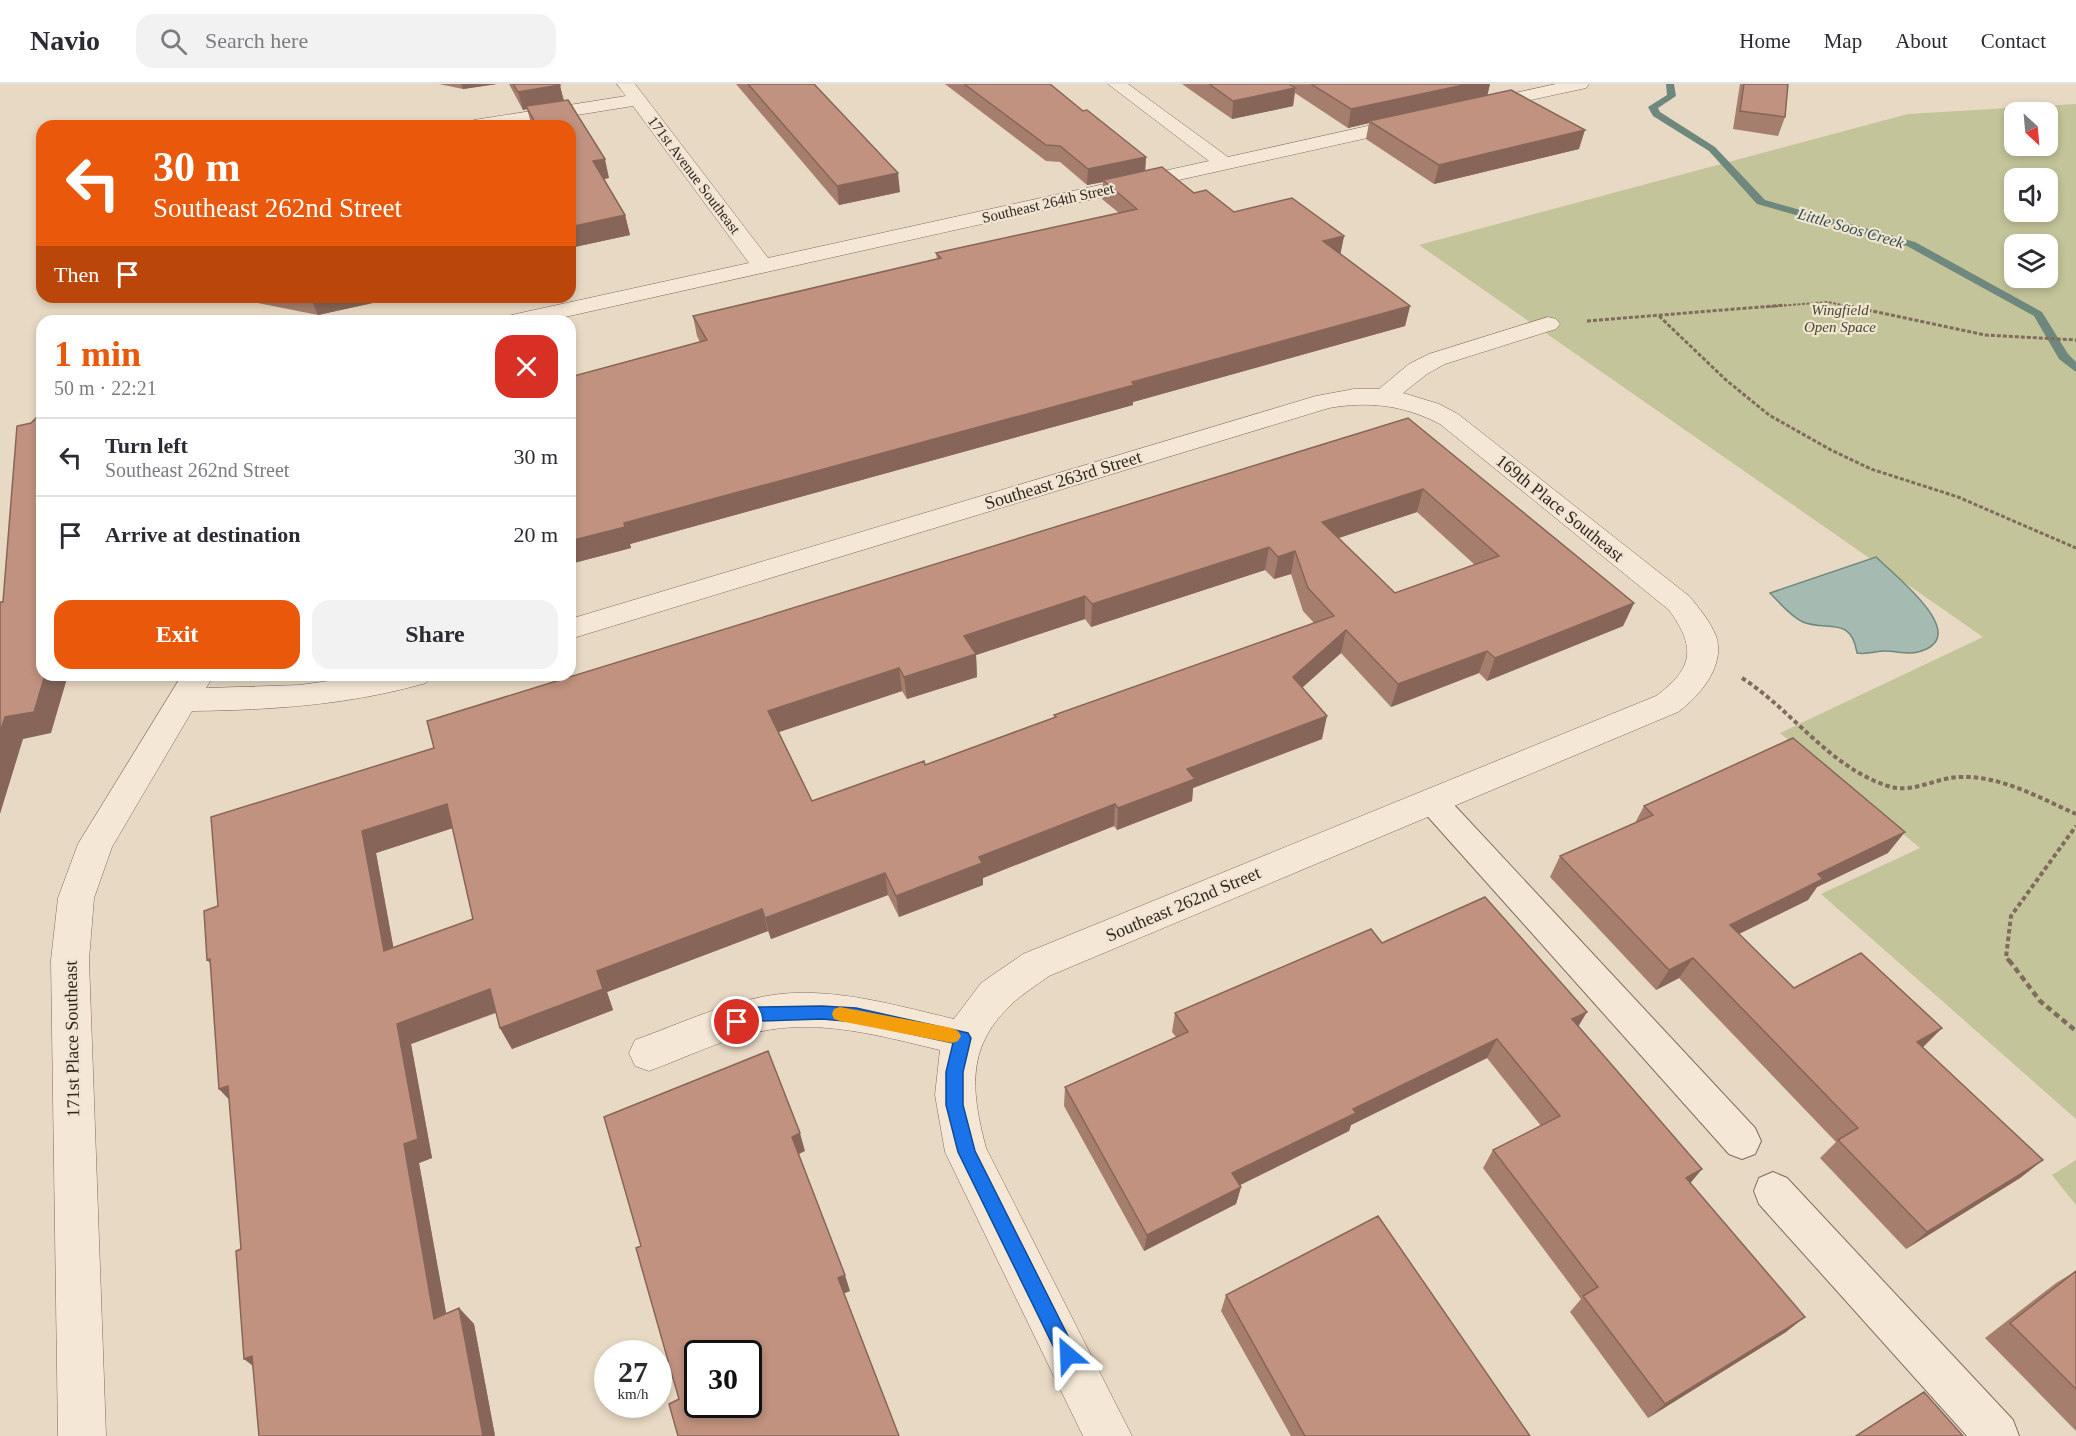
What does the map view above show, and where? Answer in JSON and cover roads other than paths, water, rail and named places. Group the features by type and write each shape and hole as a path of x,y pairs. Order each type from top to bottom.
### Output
{"street":[{"path":"1117,84 1223,164"},
{"path":"1465,110 1580,84"},
{"path":"502,120 631,92"},
{"name":"171st Avenue Southeast","path":"631,92 763,266"},
{"name":"Southeast 264th Street","path":"543,315 1431,117"},
{"path":"1385,396 1418,369 1437,359 1548,324"},
{"name":"Southeast 263rd Street","path":"576,626 1325,402 1354,396 1385,396"},
{"name":"169th Place Southeast","path":"1385,396 1430,409 1449,419 1679,603 1701,639 1701,655"},
{"name":"Southeast 262nd Street","path":"962,1038 994,996 1036,965 1667,704 1684,692 1692,682 1701,655"},
{"path":"189,688 278,699 326,694 388,681"},
{"name":"171st Place Southeast","path":"82,1436 70,960 76,898 95,844 189,688"},
{"path":"649,1053 759,1014 806,1011 856,1015 962,1038 955,1072 954,1105 966,1152 1108,1436"}],"lane":[{"path":"1432,801 1742,1141"},
{"path":"1773,1191 1997,1436"}],"waterway":[{"name":"Little Soos Creek","path":"1670,84 1672,96 1653,107 1656,114 1712,149 1761,202 1843,223 1911,244 2038,314 2063,356 2076,368"}],"park label":[{"name":"Wingfield Open Space","path":"1840,318"}]}
